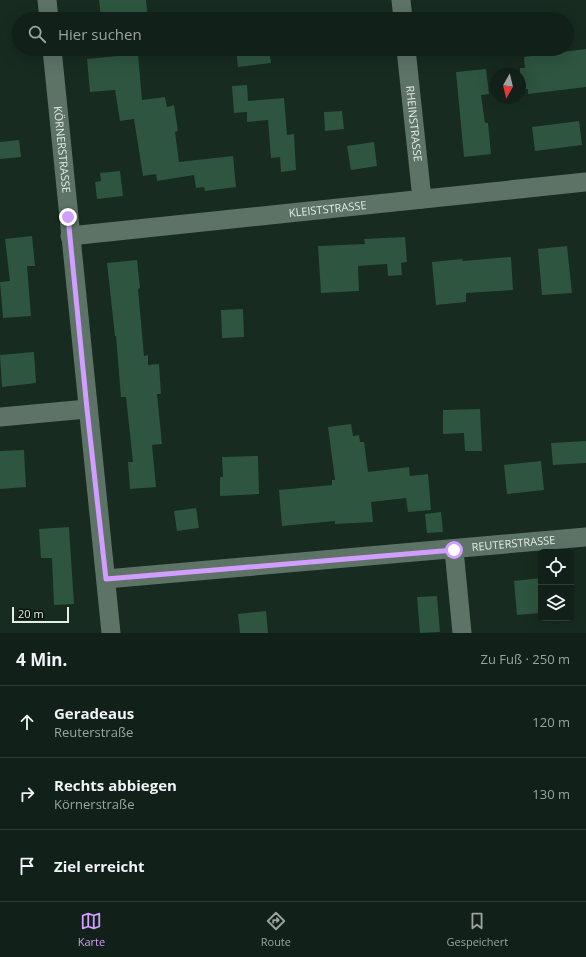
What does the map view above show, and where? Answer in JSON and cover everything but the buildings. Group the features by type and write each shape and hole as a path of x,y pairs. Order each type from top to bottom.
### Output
{"street":[{"path":"47,0 48,12"},
{"path":"401,0 402,12"},
{"name":"KÖRNERSTRASSE","path":"53,56 87,409 111,633"},
{"name":"RHEINSTRASSE","path":"407,56 422,199"},
{"name":"KLEISTSTRASSE","path":"70,236 586,182"},
{"path":"0,417 87,409"},
{"name":"REUTERSTRASSE","path":"106,579 454,550 586,537"},
{"path":"454,550 462,633"}],"route":[{"path":"68,217 106,579 454,550"}]}
